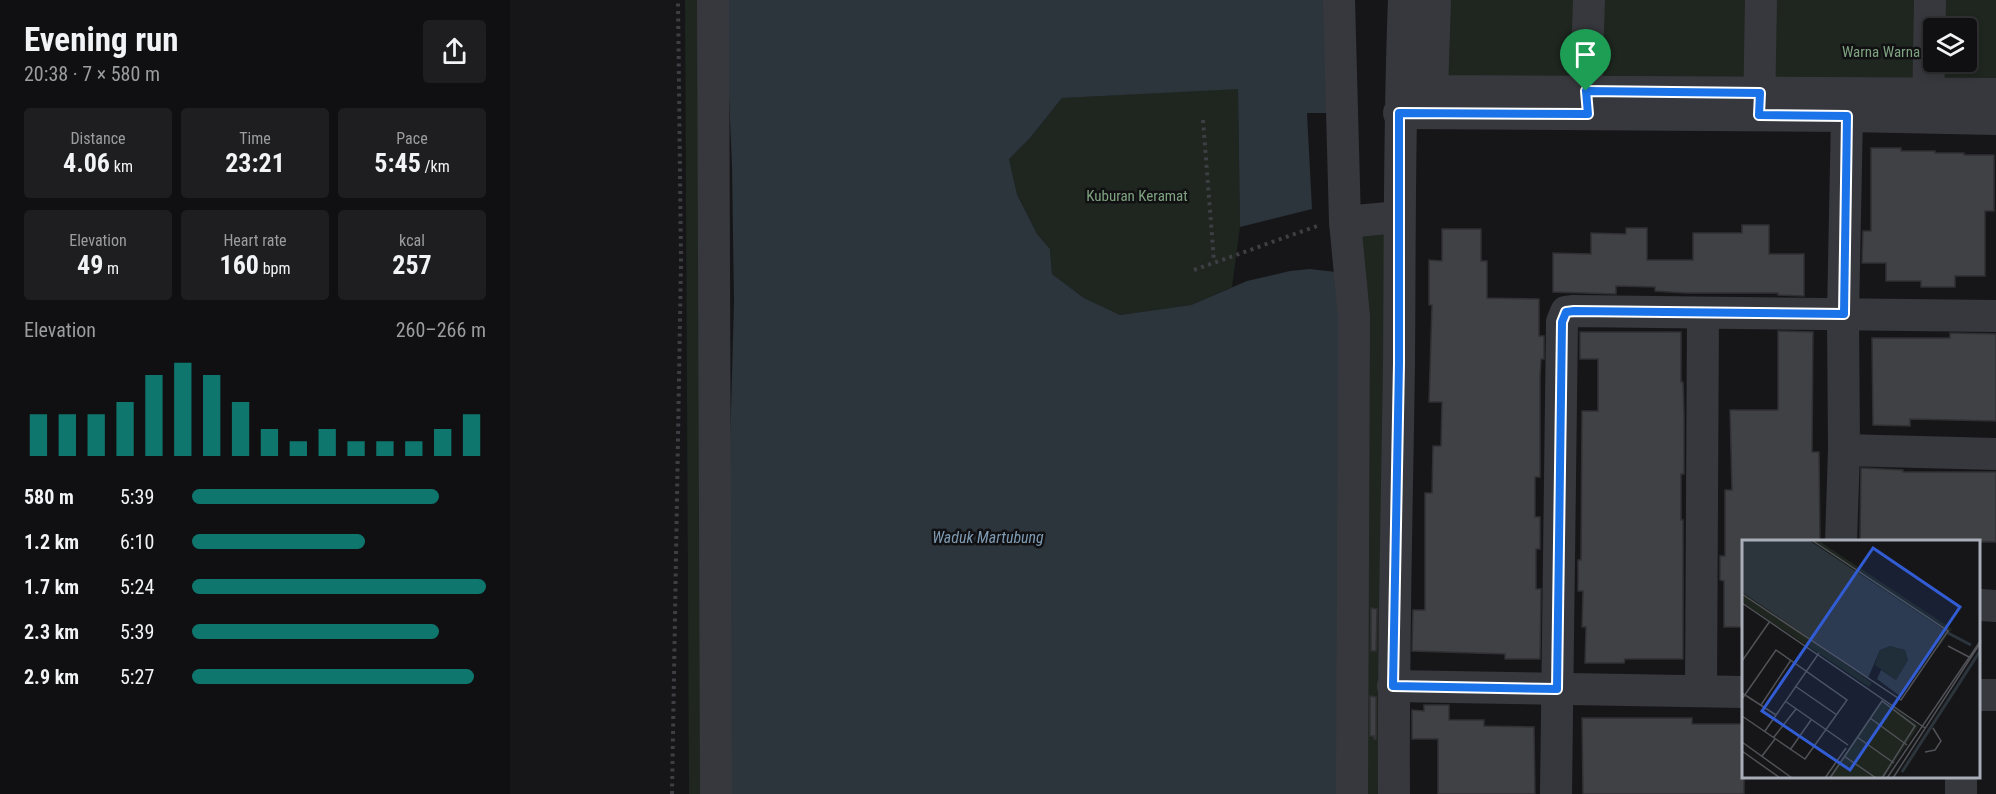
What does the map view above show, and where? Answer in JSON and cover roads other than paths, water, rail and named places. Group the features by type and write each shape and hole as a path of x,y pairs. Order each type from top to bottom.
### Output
{"street":[{"path":"713,0 716,794"},
{"path":"1339,0 1345,222 1354,316 1352,794"},
{"path":"1394,794 1399,113 1404,0"},
{"path":"1435,0 1432,91 1587,103"},
{"path":"1587,103 1589,0"},
{"path":"1760,104 1761,0"},
{"path":"1928,106 1930,0"},
{"path":"1760,104 1847,116 1928,106 1996,94"},
{"path":"1399,113 1587,103 1760,104 1928,106 1996,119"},
{"path":"1841,540 1845,450 1844,314 1847,116"},
{"path":"1345,222 1399,217"},
{"path":"1556,794 1562,322 1566,312 1996,316"},
{"path":"1701,691 1703,313"},
{"path":"1845,450 1996,454"},
{"path":"1981,605 1996,606"},
{"path":"1393,686 1742,692"}],"water":[{"name":"Waduk Martubung","path":"725,0 1324,0 1329,113 1307,113 1312,209 1240,227 1238,89 1062,98 1030,138 1009,159 1017,194 1037,234 1050,249 1052,274 1084,298 1120,315 1191,305 1247,281 1290,271 1310,269 1345,273 1350,794 730,794 730,447 734,301 732,167"}],"park label":[{"name":"Warna Warna","path":"1881,52"},
{"name":"Kuburan Keramat","path":"1137,196"}]}
